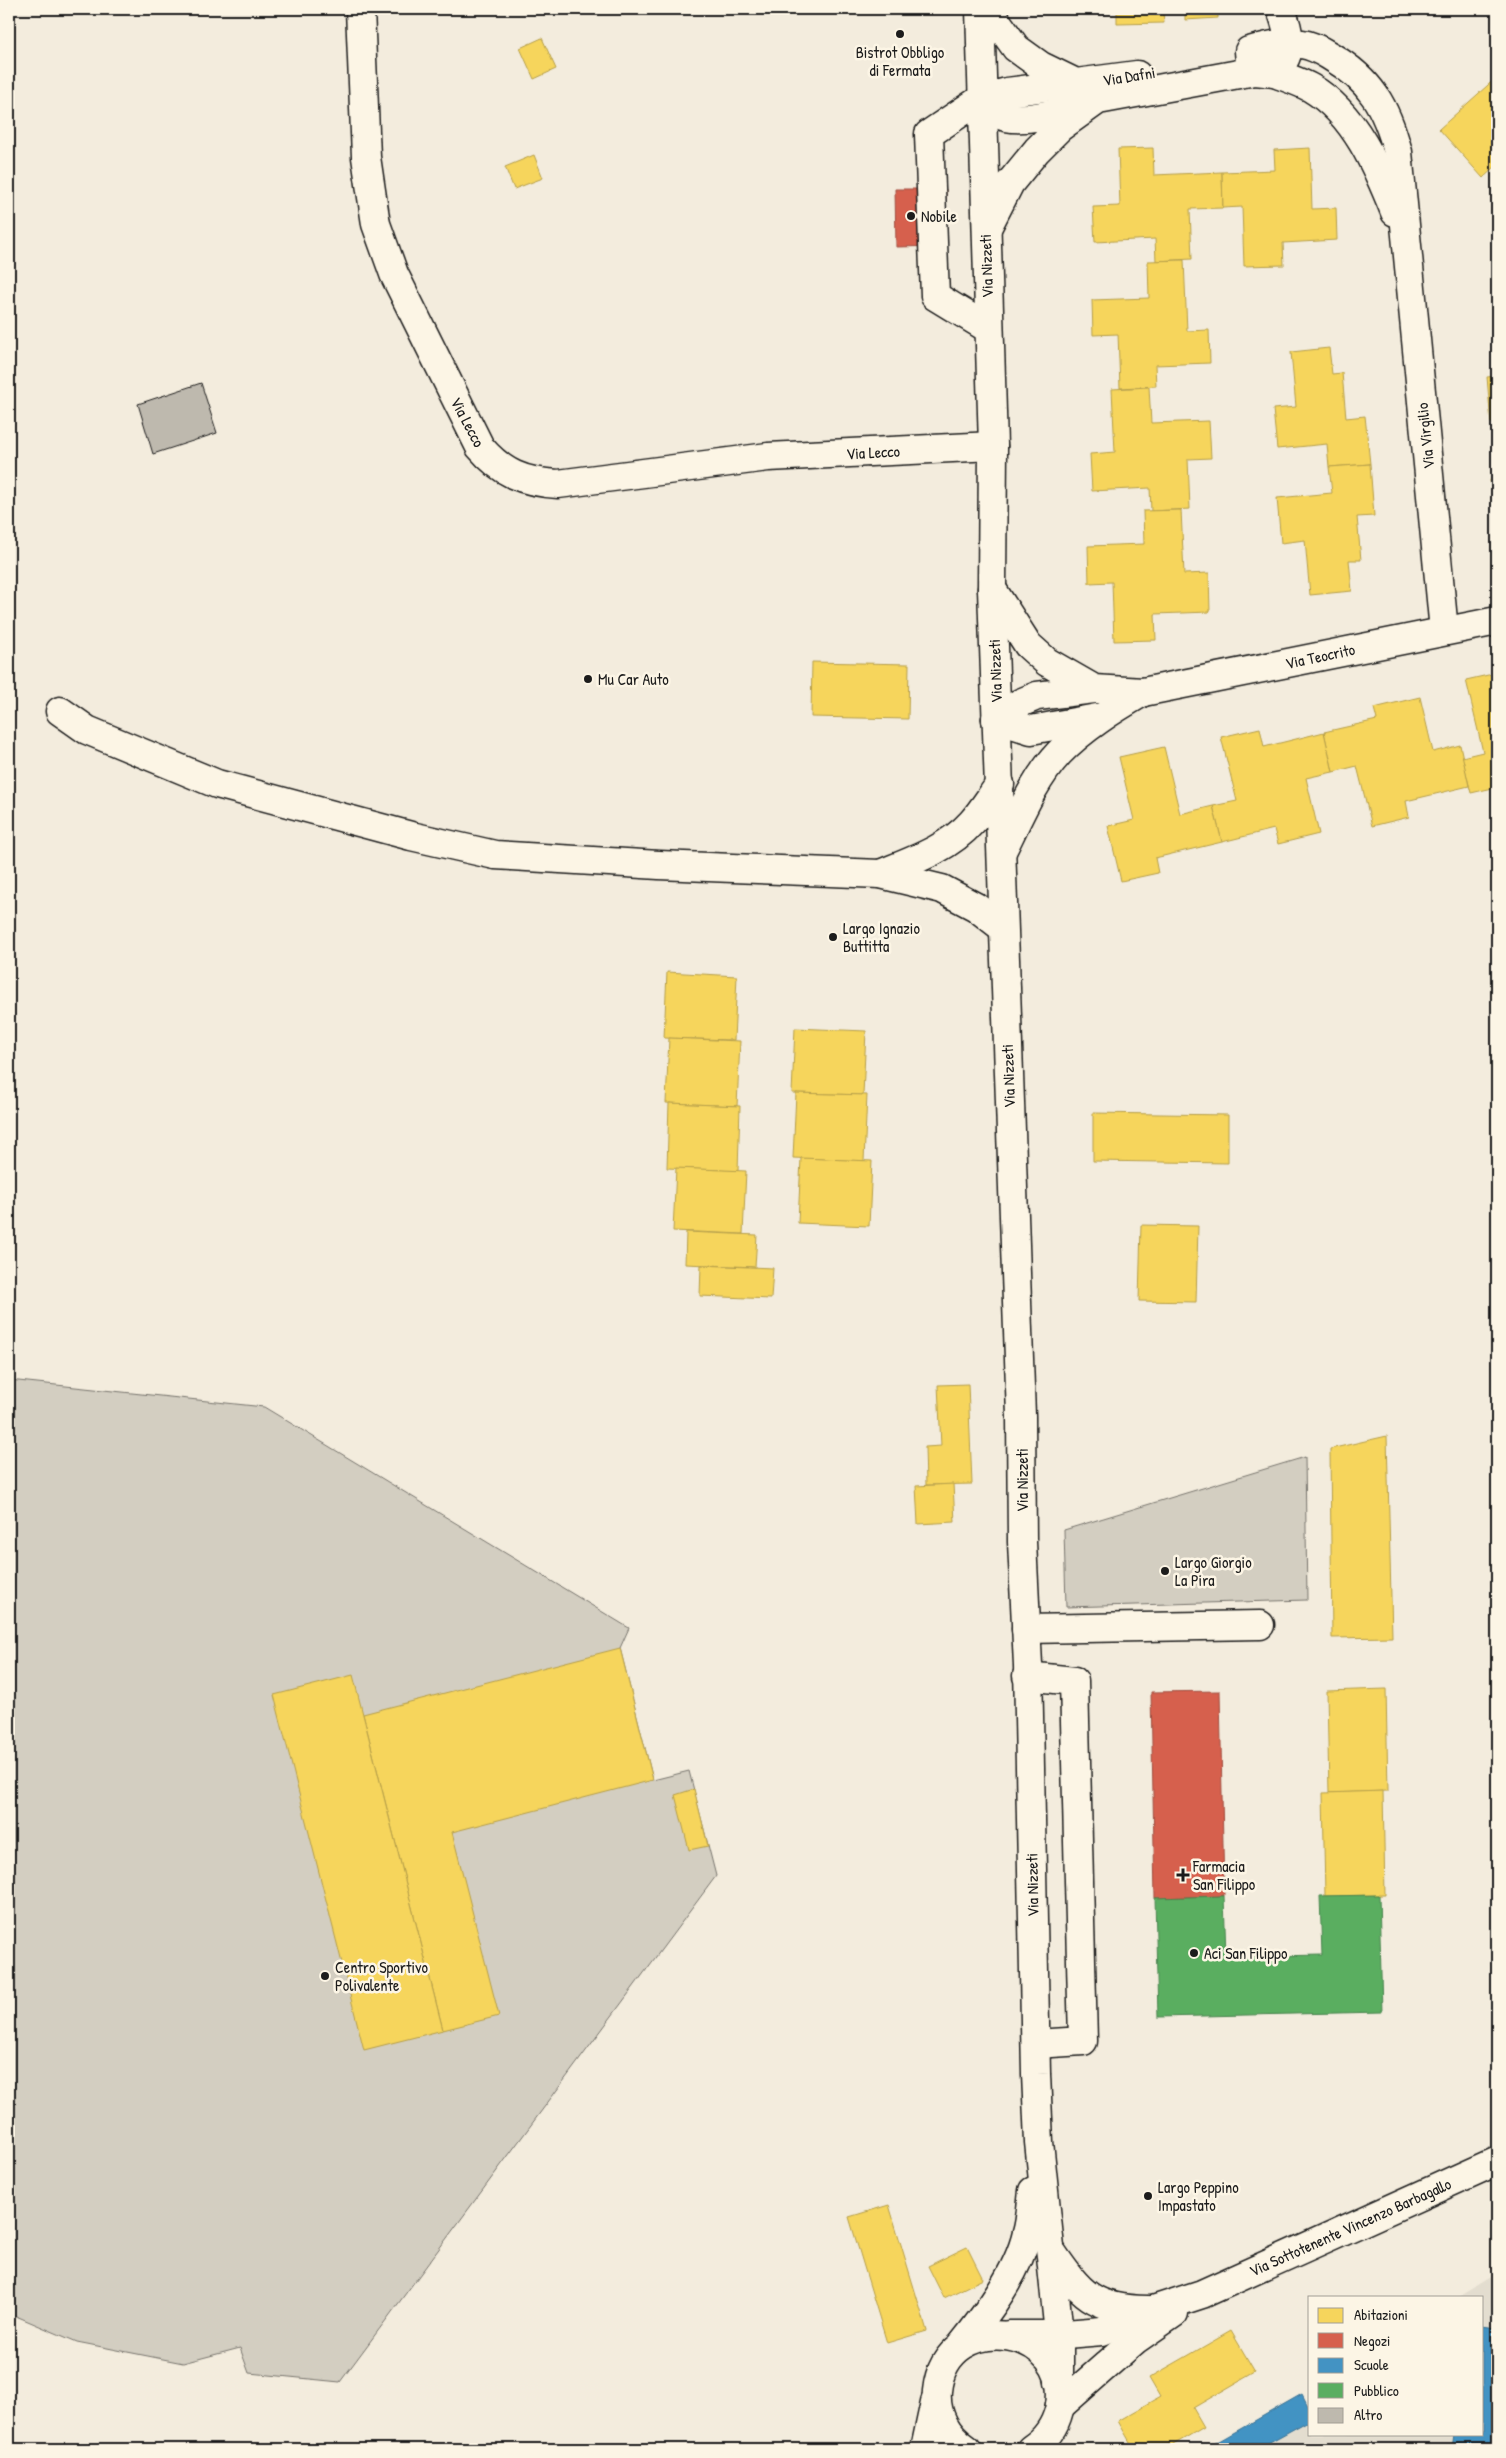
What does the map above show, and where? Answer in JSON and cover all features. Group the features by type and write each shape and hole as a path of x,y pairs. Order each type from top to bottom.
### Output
{"street":[{"name":"Via Lecco","path":"360,9 366,157 376,224 398,282 480,447 493,462 512,474 533,482 558,484 768,457 993,446"},
{"name":"Via Nizzeti","path":"980,9 981,98 993,446 992,589 1021,1416 1022,1542 1026,1629 1039,2142"},
{"path":"988,9 1016,48 1041,66 1076,83"},
{"path":"1260,65 1273,9"},
{"path":"1260,65 1275,44 1289,43 1289,33 1281,9"},
{"name":"Via Virgilio","path":"1289,43 1305,44 1348,66 1360,77 1377,99 1389,121 1398,152 1444,631"},
{"name":"Via Dafni","path":"981,98 1007,92 1076,83 1230,58 1260,65"},
{"name":"Via Dafni","path":"985,232 1010,183 1037,150 1059,128 1098,100 1260,65"},
{"path":"1260,65 1312,88 1352,125 1383,182 1406,241"},
{"path":"989,329 935,296 929,134 981,98 994,111 1006,117 1044,116 1098,100"},
{"path":"992,589 1028,645 1061,671 1094,689"},
{"name":"Via Teocrito","path":"1143,692 1497,621"},
{"path":"996,719 1020,703 1037,696 1094,689 1143,692"},
{"path":"1001,853 1036,785 1059,754 1104,716 1143,692"},
{"path":"60,712 87,730 217,784 411,836 495,855 659,865 880,874 942,889 976,907 1003,928"},
{"path":"996,719 1032,730 1104,716"},
{"path":"880,874 922,857 950,841 971,823 1000,784"},
{"path":"1026,1629 1260,1625"},
{"path":"1027,1676 1074,1682 1083,2041 1036,2044"},
{"path":"1039,2142 1059,2334 1058,2403 1054,2449"},
{"path":"925,2449 942,2372 983,2319 1017,2263 1027,2234 1039,2142"},
{"name":"Via Sottotenente Vincenzo Barbagallo","path":"1202,2294 1497,2161"},
{"path":"1049,2249 1068,2276 1087,2295 1120,2310 1150,2310"},
{"path":"956,2352 977,2338 992,2335 1102,2331 1150,2310 1202,2294"},
{"path":"1058,2403 1135,2340 1202,2294"},
{"path":"1009,2335 1024,2340 1038,2348 1049,2360 1058,2403 1048,2435 1031,2449"},
{"path":"937,2395 938,2411 944,2426 963,2448"}],"shaded area":[{"name":"Centro Sportivo Polivalente","path":"9,1380 264,1407 629,1628 620,1648 653,1780 689,1771 716,1876 340,2382 249,2373 240,2348 183,2363 77,2342 9,2313"},
{"path":"1305,1457 1307,1600 1066,1607 1064,1530"},
{"path":"1497,2274 1497,2449 1257,2449 1308,2421 1308,2436 1484,2436 1484,2296 1461,2296"}],"building: Abitazioni":[{"path":"1117,9 1163,9 1164,23 1117,24"},
{"path":"1185,9 1218,9 1218,18 1185,20"},
{"path":"542,38 556,69 534,79 520,48"},
{"path":"1497,77 1497,165 1483,178 1439,129"},
{"path":"1153,148 1154,175 1222,172 1223,208 1190,209 1192,259 1156,261 1155,239 1095,242 1093,207 1120,206 1118,149"},
{"path":"1310,148 1312,209 1336,208 1337,240 1283,243 1284,265 1244,266 1242,207 1223,208 1222,172 1275,170 1274,150"},
{"path":"534,155 543,178 514,189 505,167"},
{"path":"1184,260 1187,331 1209,330 1210,363 1155,365 1156,386 1120,388 1118,334 1093,335 1092,300 1149,298 1148,261"},
{"path":"1329,348 1332,374 1342,373 1346,418 1365,416 1370,464 1329,467 1327,444 1277,449 1273,409 1296,407 1291,352"},
{"path":"1497,376 1497,422 1491,423 1487,377"},
{"path":"1149,387 1151,423 1209,421 1211,458 1188,459 1190,509 1151,511 1150,488 1092,491 1090,454 1115,452 1112,389"},
{"path":"1370,464 1374,516 1357,517 1361,560 1349,560 1352,591 1310,595 1305,540 1281,543 1277,498 1332,493 1329,467"},
{"path":"1497,478 1497,517 1490,480"},
{"path":"1181,510 1184,574 1209,573 1210,612 1155,614 1156,640 1114,641 1112,582 1089,583 1088,546 1144,544 1143,511"},
{"path":"812,662 909,664 908,719 811,717"},
{"path":"1497,673 1497,787 1471,793 1462,757 1483,752 1466,680"},
{"path":"1420,697 1433,752 1460,745 1469,786 1406,801 1409,817 1372,826 1357,766 1333,772 1324,732 1377,720 1374,708"},
{"path":"1260,728 1264,747 1324,732 1333,772 1306,778 1319,834 1278,844 1274,829 1222,842 1213,806 1237,801 1221,737"},
{"path":"1164,747 1180,814 1213,806 1222,842 1155,858 1158,873 1121,881 1108,826 1134,820 1119,757"},
{"path":"667,972 737,976 734,1040 664,1038"},
{"path":"795,1028 866,1031 863,1095 792,1093"},
{"path":"669,1038 740,1041 737,1106 666,1103"},
{"path":"796,1093 867,1095 864,1161 793,1158"},
{"path":"669,1103 740,1106 738,1171 667,1168"},
{"path":"1093,1113 1228,1115 1228,1163 1093,1161"},
{"path":"801,1158 872,1161 869,1226 798,1223"},
{"path":"676,1168 746,1171 743,1234 673,1231"},
{"path":"1141,1225 1198,1226 1196,1302 1139,1301"},
{"path":"686,1232 757,1235 755,1267 685,1264"},
{"path":"701,1265 773,1268 771,1299 700,1296"},
{"path":"968,1384 972,1484 926,1485 925,1447 941,1446 938,1385"},
{"path":"1387,1436 1392,1637 1332,1638 1330,1449"},
{"path":"953,1484 955,1522 918,1524 916,1486"},
{"path":"620,1648 653,1780 452,1832 499,2016 443,2030 363,1714"},
{"path":"353,1675 443,2030 364,2050 274,1695"},
{"path":"1386,1689 1388,1791 1329,1793 1327,1691"},
{"path":"694,1789 708,1846 689,1850 675,1795"},
{"path":"1383,1791 1385,1895 1325,1896 1323,1793"},
{"path":"889,2205 927,2331 887,2343 849,2217"},
{"path":"967,2247 983,2279 944,2298 928,2266"},
{"path":"1231,2331 1255,2372 1193,2408 1204,2427 1173,2445 1176,2449 1134,2449 1118,2421 1160,2397 1149,2378"}],"building: Negozi":[{"path":"895,189 946,189 946,246 896,247"},
{"path":"1220,1691 1224,1896 1155,1898 1151,1692"}],"building: Scuole":[{"path":"1484,2326 1497,2328 1497,2449 1451,2449 1453,2436 1484,2436"},
{"path":"1302,2394 1308,2406 1308,2421 1257,2449 1205,2449"}],"building: Pubblico":[{"path":"1379,1895 1382,2012 1158,2017 1155,1898 1224,1896 1226,1957 1322,1955 1320,1896"}],"building: Altro":[{"path":"201,383 217,433 153,454 138,404"}],"place":[{"name":"Bistrot Obbligo di Fermata","path":"900,34"},
{"name":"Nobile","path":"911,216"},
{"name":"Mu Car Auto","path":"588,679"},
{"name":"Largo Ignazio Buttitta","path":"833,937"},
{"name":"Largo Giorgio La Pira","path":"1165,1571"},
{"name":"Farmacia San Filippo","path":"1183,1875"},
{"name":"Aci San Filippo","path":"1194,1953"},
{"name":"Centro Sportivo Polivalente","path":"325,1976"},
{"name":"Largo Peppino Impastato","path":"1148,2196"}]}
